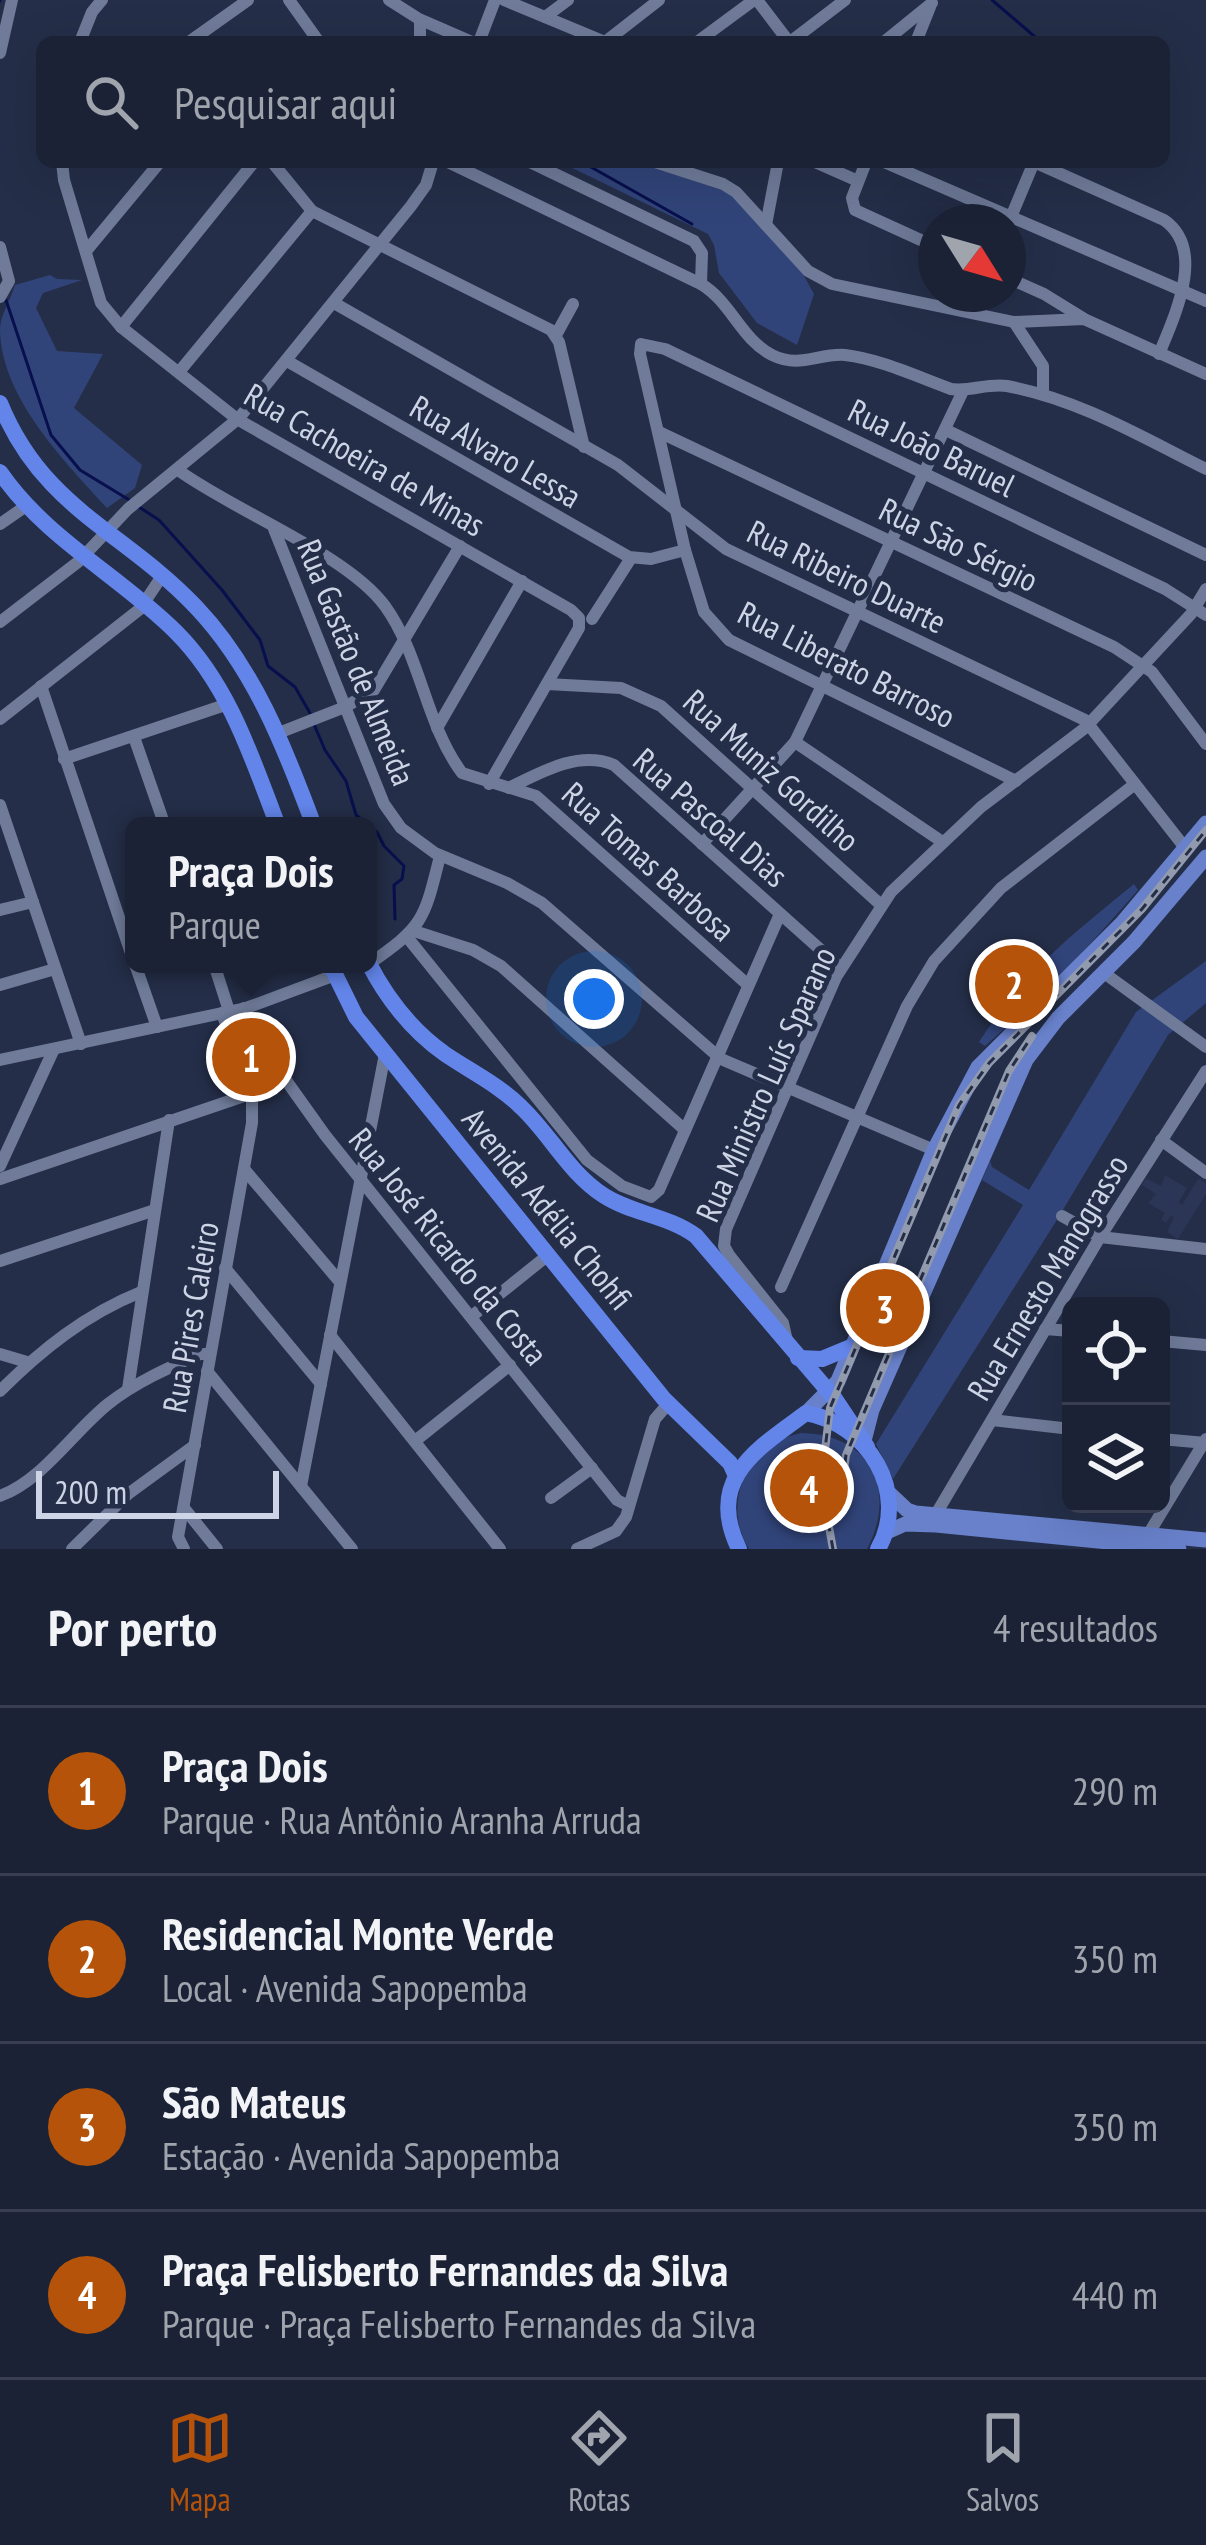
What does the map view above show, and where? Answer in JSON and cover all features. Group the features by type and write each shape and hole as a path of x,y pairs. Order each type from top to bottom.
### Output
{"highway":[{"path":"0,403 40,475 145,604 179,635 228,704 274,817"},
{"path":"0,472 26,506 163,576 195,605 237,658 276,734 310,817"},
{"name":"Avenida Adélia Chohfi","path":"334,973 356,1017 385,1054 668,1403 730,1463 736,1476"},
{"name":"Avenida Adélia Chohfi","path":"373,973 409,1024 443,1053 517,1102 589,1185 607,1198 665,1218 696,1236 828,1392 865,1444 890,1495"},
{"path":"793,1353 822,1359 851,1347"},
{"path":"740,1549 729,1515 736,1476 755,1450 806,1413 835,1423 865,1444"},
{"path":"883,1540 890,1495"}],"main road":[{"path":"806,1413 838,1381 963,1088 990,1052 1118,927 1206,824"},
{"path":"1167,904 1184,875 1186,849"},
{"path":"865,1444 872,1411 1011,1086 1045,1033 1206,857"},
{"path":"1104,973 1098,958 1118,927"},
{"path":"890,1495 907,1510 1179,1549"},
{"path":"883,1540 905,1523 1143,1543 1206,1540"}],"street":[{"path":"0,53 12,0"},
{"path":"82,36 102,0"},
{"path":"197,36 248,0"},
{"path":"290,0 316,36"},
{"path":"389,0 420,20 461,36"},
{"path":"479,36 500,0 591,36"},
{"path":"545,17 568,0"},
{"path":"613,36 659,0"},
{"path":"705,36 756,0 784,36"},
{"path":"797,36 845,0"},
{"path":"891,36 932,2"},
{"path":"918,36 932,2"},
{"path":"420,20 421,36"},
{"name":"Rua Cachoeira de Minas","path":"64,168 101,303 121,326 238,419 579,618 579,628 489,784"},
{"path":"87,250 155,168"},
{"path":"121,326 249,168"},
{"path":"277,168 312,211 542,322 556,335 584,447"},
{"path":"0,622 238,419 381,245 426,185 431,168"},
{"path":"460,168 701,284 719,296 749,337 774,356 797,363 842,355 963,391 999,385 1042,394 1206,469"},
{"path":"542,168 694,241 702,253 701,284"},
{"path":"674,168 736,192 808,272 832,284 1014,322 1084,319"},
{"path":"766,224 777,168"},
{"path":"829,168 858,181"},
{"path":"863,168 852,198 855,210 918,239"},
{"path":"898,168 981,204"},
{"path":"1016,204 1031,168"},
{"path":"1047,168 1181,232 1191,253 1184,292 1159,354"},
{"path":"179,372 312,211"},
{"path":"1026,224 1206,301"},
{"path":"0,247 8,275 3,292"},
{"path":"1026,286 1084,319 1206,374"},
{"name":"Rua Ribeiro Duarte","path":"334,303 618,465 726,549 1088,724 1186,849"},
{"path":"556,335 573,304"},
{"path":"1014,322 1043,366 1042,394"},
{"name":"Rua João Baruel","path":"640,354 644,342 665,350 1202,611"},
{"name":"Rua Liberato Barroso","path":"640,354 685,550 704,612 719,632 1016,782"},
{"name":"Rua Alvaro Lessa","path":"286,361 631,558"},
{"path":"702,844 795,742 963,391"},
{"path":"946,430 1206,555"},
{"name":"Rua São Sérgio","path":"659,432 1114,647 1144,666 1206,744"},
{"path":"178,470 362,580 385,606 404,641 437,728 462,772 508,788"},
{"path":"0,524 26,506"},
{"name":"Rua Gastão de Almeida","path":"274,529 388,812 401,828 440,856 542,903 718,1057 934,1150"},
{"path":"276,734 345,707 374,690 460,546"},
{"path":"592,619 631,558 651,560 685,550"},
{"path":"0,718 145,604 163,576"},
{"path":"437,728 522,581"},
{"name":"Rua Ministro Luís Sparano","path":"793,1353 782,1323 724,1246 726,1229 841,968 881,905 941,841 1088,724 1202,611 1206,590"},
{"name":"Rua Muniz Gordilho","path":"547,683 604,685 650,699 697,735 881,905"},
{"path":"41,686 125,937"},
{"path":"64,759 228,704"},
{"path":"134,736 162,817"},
{"path":"795,742 941,841"},
{"name":"Rua Pascoal Dias","path":"508,788 572,762 604,761 627,775 841,968"},
{"path":"781,1287 907,1006 950,942 1001,888 1136,784"},
{"name":"Rua Tomas Barbosa","path":"508,788 547,803 748,986"},
{"path":"0,805 5,834 81,1044"},
{"path":"377,957 411,934 431,892 440,856"},
{"path":"0,910 33,902"},
{"path":"411,934 587,1160 605,1176 651,1196 686,1130 780,914"},
{"path":"411,934 473,950 501,966 686,1130"},
{"path":"0,985 55,969"},
{"path":"138,973 157,1027"},
{"path":"217,973 232,1011 250,1094"},
{"path":"0,1060 232,1011 325,973"},
{"path":"1104,973 1206,1047"},
{"name":"Rua José Ricardo da Costa","path":"232,1011 617,1500 629,1506"},
{"path":"0,1166 54,1049"},
{"path":"301,1486 385,1054"},
{"name":"Rua Ernesto Manograsso","path":"936,1514 1100,1238 1206,1071"},
{"path":"0,1179 250,1094 281,1076"},
{"name":"Rua Pires Caleiro","path":"179,1545 252,1123 250,1094"},
{"path":"128,1389 169,1120"},
{"path":"1161,1140 1206,1173"},
{"path":"244,1168 340,1282"},
{"path":"0,1261 155,1210"},
{"path":"1062,1216 1100,1238 1206,1249"},
{"path":"472,1316 548,1256"},
{"path":"225,1268 321,1384"},
{"path":"0,1391 27,1362 91,1316 141,1292"},
{"path":"1045,1329 1062,1330"},
{"path":"330,1336 500,1549"},
{"path":"1170,1342 1206,1345"},
{"path":"0,1354 27,1362"},
{"path":"0,1496 25,1483 128,1389 200,1354 210,1354"},
{"path":"415,1441 510,1365"},
{"path":"207,1371 352,1549"},
{"path":"577,1549 616,1531 629,1506 655,1419 668,1403"},
{"path":"992,1420 1062,1428"},
{"path":"1143,1543 1205,1442 1170,1439"},
{"path":"72,1549 128,1493 195,1444"},
{"path":"551,1498 592,1468"},
{"path":"184,1508 218,1549"}],"shaded area":[{"path":"572,168 656,168 727,192 758,217 793,256 814,294 797,345 757,323 719,273 708,234"},
{"path":"50,275 82,280 43,293 36,308 57,351 103,354 74,408 142,465 135,488 107,508 37,426 3,353 0,328 15,285"},
{"path":"1134,884 1138,890 1064,971 985,1046 979,1042 1031,975"},
{"path":"1206,961 1206,1003 1168,1035 893,1479 876,1444 1023,1205 982,1180 990,1161 992,1167 1029,1190 1136,1012"},
{"path":"1165,1175 1187,1188 1179,1202 1182,1205 1198,1179 1206,1183 1206,1194 1178,1239 1167,1232 1174,1217 1166,1223 1161,1220 1165,1213 1148,1203 1156,1194 1142,1185 1146,1178 1161,1186"},
{"path":"801,1433 845,1443 872,1469 879,1506 867,1549 749,1549 737,1513 744,1478 766,1449"}],"waterway":[{"path":"992,0 1034,36"},
{"path":"593,168 692,224"},
{"path":"6,300 51,435 80,470 131,501"},
{"path":"139,507 159,520 222,590 260,640 268,666 295,687 310,713"},
{"path":"313,722 346,781 358,817"},
{"path":"377,832 404,866 402,879 394,885 395,919"}],"railway":[{"path":"833,1549 821,1483 830,1408 959,1105 989,1063 1142,909 1206,830"},
{"path":"838,1517 846,1455 1009,1071 1032,1036"}],"place":[{"name":"Residencial Monte Verde","path":"1014,984"},
{"name":"Praça Dois","path":"251,1057"},
{"name":"São Mateus","path":"885,1308"},
{"name":"Praça Felisberto Fernandes da Silva","path":"809,1488"}]}
